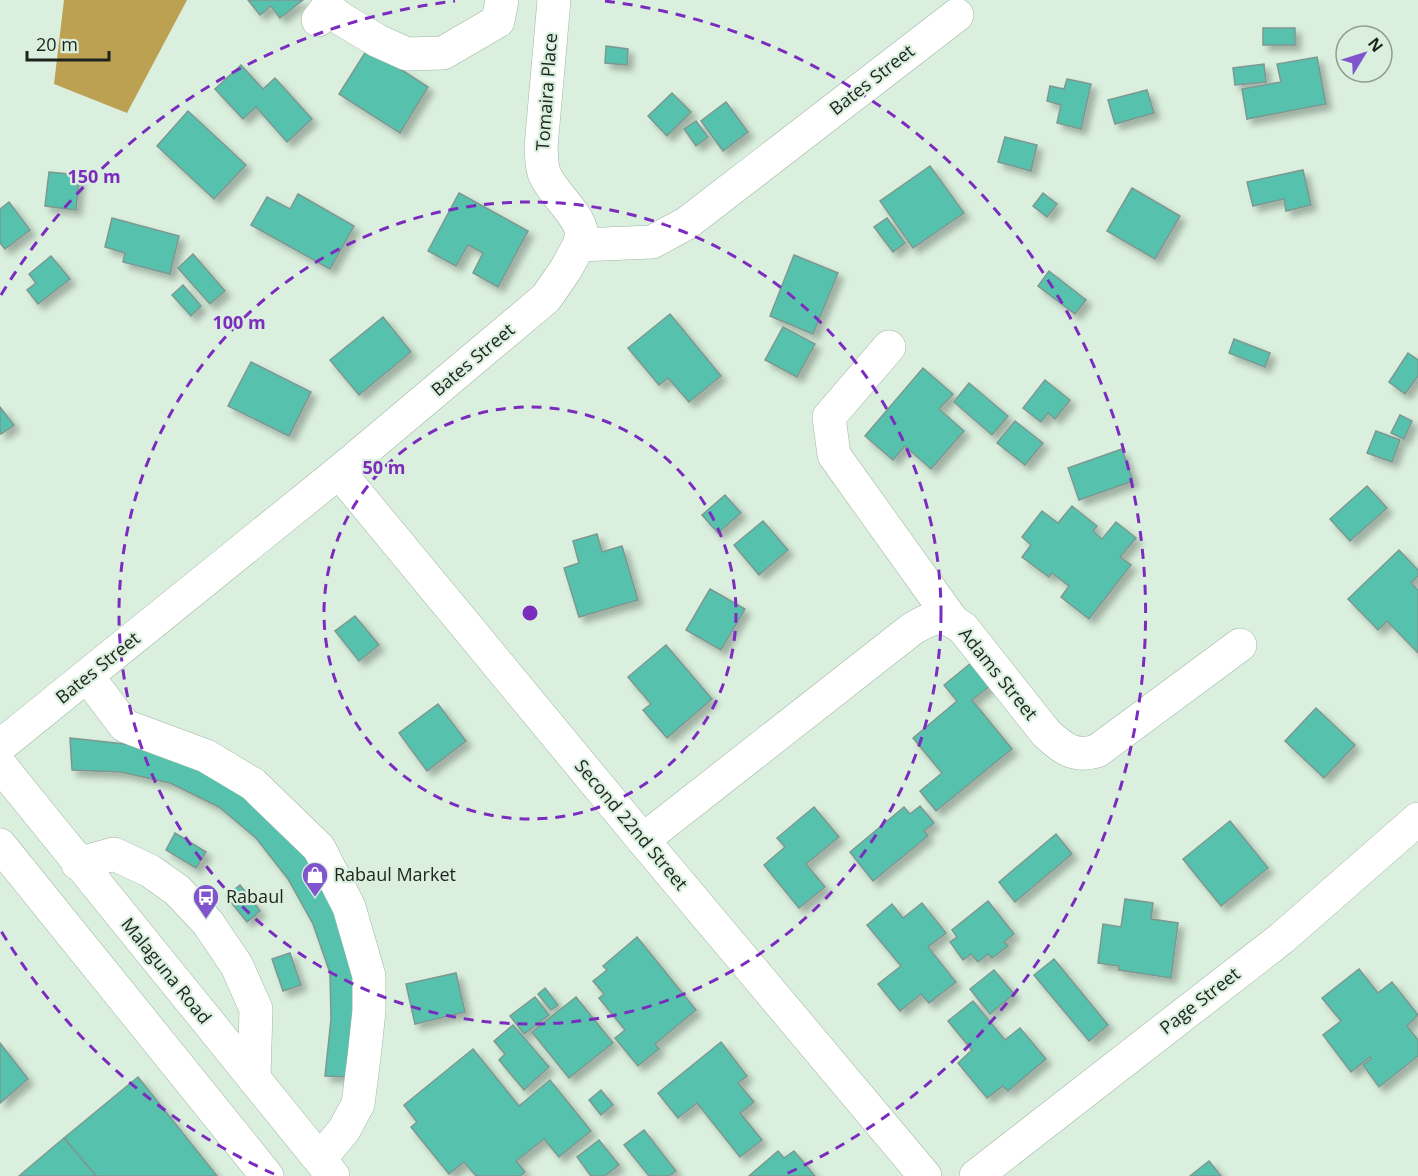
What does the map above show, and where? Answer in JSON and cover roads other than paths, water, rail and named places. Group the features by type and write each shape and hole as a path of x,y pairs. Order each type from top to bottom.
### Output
{"street":[{"path":"318,20 327,8 342,20 378,41 407,54 443,53 498,21 502,0"},
{"name":"Tomaira Place","path":"554,0 541,147 542,162 545,175 582,231 579,245"},
{"name":"Bates Street","path":"0,746 339,472 546,298 567,270 579,245 652,242 687,223 957,15"},
{"path":"889,347 829,417 834,455 952,620"},
{"name":"Second 22nd Street","path":"339,472 925,1176"},
{"name":"Adams Street","path":"643,840 912,628 935,618 943,617 952,620 963,628 1046,733 1061,747 1078,754 1097,751 1240,645"},
{"path":"88,677 125,726 206,756 260,791 319,848 349,907 369,976 369,1011 358,1104 327,1168"},
{"name":"Malaguna Road","path":"0,765 78,864 327,1168"},
{"name":"Page Street","path":"976,1176 1282,938 1418,819"},
{"path":"0,845 267,1176"},
{"path":"78,864 114,854 150,871 177,890 208,922 237,966 256,1010 254,1079"}],"place":[{"name":"Rabaul Market","path":"315,898"},
{"name":"Rabaul","path":"206,920"}]}
